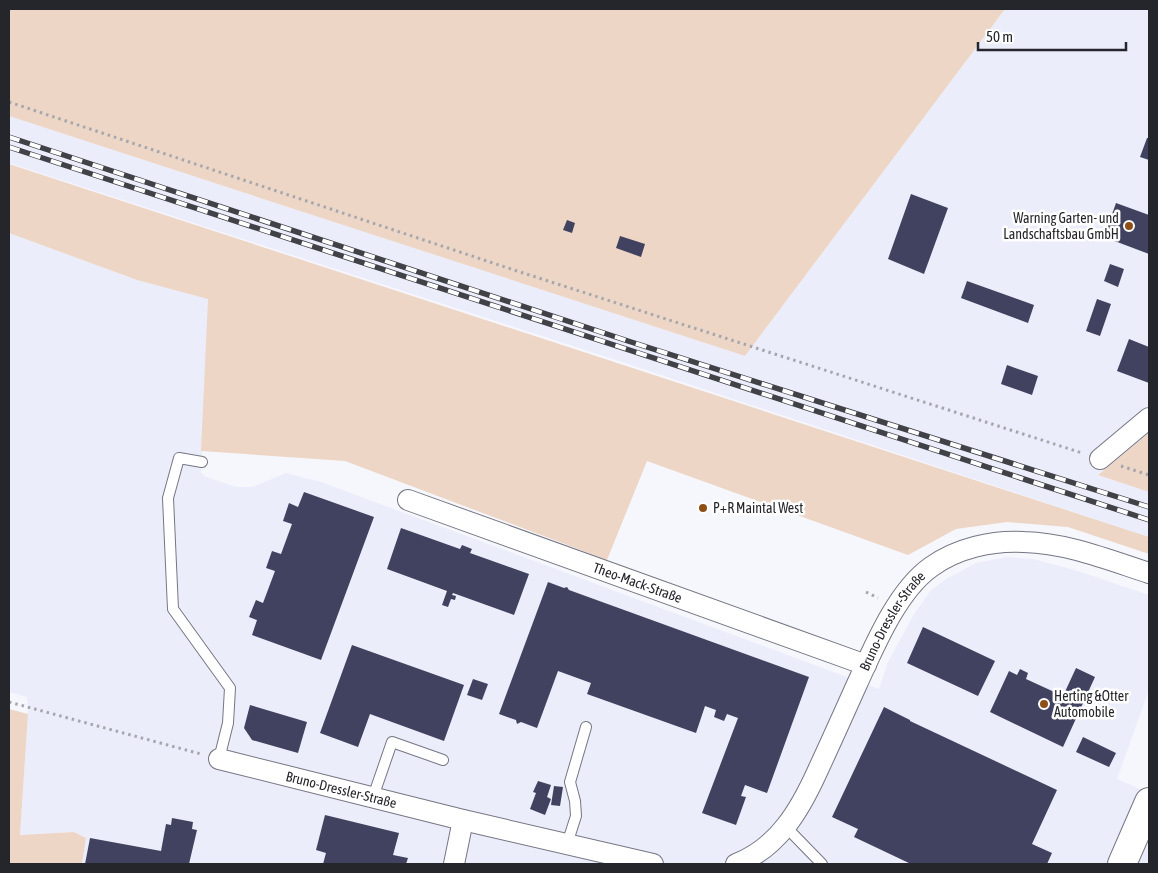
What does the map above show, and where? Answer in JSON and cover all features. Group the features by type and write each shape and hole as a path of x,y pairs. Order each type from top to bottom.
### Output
{"main road":[{"path":"1122,864 1149,802"}],"street":[{"path":"1100,459 1149,418"},
{"name":"Theo-Mack-Straße","path":"408,500 866,665"},
{"name":"Bruno-Dressler-Straße","path":"736,864 751,858 778,836 798,810 866,665 897,606 914,581 931,566 963,550 980,545 1025,542 1078,551 1149,573"},
{"name":"Bruno-Dressler-Straße","path":"219,759 463,820 653,864"},
{"path":"454,864 463,820"}],"lane":[{"path":"202,462 179,458 168,498 172,609 230,688 228,723 219,759"},
{"path":"567,844 576,816 575,801 570,782 586,728"},
{"path":"373,797 392,742 443,760"},
{"path":"786,827 822,864"}],"path":[{"path":"9,102 505,267 735,340 1149,476"},
{"path":"9,702 219,759"}],"shaded area":[{"path":"9,9 1005,9 745,356 9,116"},
{"path":"1005,9 1149,9 1149,433 1098,475 1149,492 1149,537 622,362 9,163 9,116 745,356"},
{"path":"9,164 1149,537 1149,554 1068,527 1007,522 956,529 908,555 647,461 607,560 345,461 201,451 208,299 137,280 9,233"},
{"path":"9,233 137,280 209,299 201,472 204,476 236,487 252,487 286,473 321,482 879,689 888,662 914,614 931,590 946,579 976,563 1007,557 1033,559 1075,570 1149,595 1149,690 1117,779 1149,793 1149,864 82,864 86,838 74,832 20,835 28,714 27,697 9,692"},
{"path":"1149,433 1149,492 1098,475"},
{"path":"9,709 28,714 20,835 74,832 86,838 82,864 9,864"}],"building":[{"path":"1147,138 1149,138 1149,160 1140,157"},
{"path":"911,194 948,208 924,274 888,259"},
{"name":"Warning Garten- und Landschaftsbau GmbH","path":"1116,203 1149,215 1149,254 1104,237"},
{"path":"567,220 575,223 572,233 563,230"},
{"path":"620,236 645,244 641,257 616,248"},
{"path":"1110,264 1124,269 1118,287 1104,281"},
{"path":"967,281 1034,305 1028,323 961,298"},
{"path":"1097,299 1111,304 1100,336 1086,331"},
{"path":"1129,339 1149,347 1149,383 1117,371"},
{"path":"1007,365 1038,376 1032,395 1001,384"},
{"path":"304,492 374,517 321,660 252,635 257,620 249,617 256,600 263,603 275,571 266,568 272,551 281,554 292,524 283,521 289,503 298,507"},
{"path":"401,528 460,549 462,545 472,549 470,553 529,574 514,615 453,593 452,595 456,596 455,600 451,599 448,607 442,605 447,591 387,569"},
{"path":"548,582 564,588 567,587 569,590 809,677 767,793 745,785 741,796 746,797 736,825 702,813 738,718 727,714 724,721 714,717 716,710 705,706 696,733 587,694 591,683 558,671 537,728 521,722 517,724 516,720 499,714"},
{"path":"923,627 995,661 978,696 907,663"},
{"path":"352,645 464,685 444,741 370,714 358,747 320,733"},
{"path":"1076,668 1095,677 1063,747 990,712 1009,671 1017,675 1020,669 1028,673 1026,679 1063,696"},
{"path":"473,679 488,684 482,700 467,695"},
{"path":"250,705 307,722 298,753 252,740 244,728"},
{"path":"884,707 1057,790 1032,844 1052,853 1047,864 911,864 854,837 858,829 832,817"},
{"path":"1083,737 1116,753 1109,767 1076,752"},
{"path":"538,781 551,785 547,797 551,799 545,815 530,809 536,793 533,792"},
{"path":"554,786 563,787 560,806 551,805"},
{"path":"325,815 399,833 393,855 408,858 406,864 323,864 326,853 316,850"},
{"path":"172,818 193,822 192,829 197,830 189,864 85,864 90,838 161,851 166,824 171,825"}],"railway":[{"path":"9,137 628,341 1149,507"},
{"path":"9,147 1149,520"}],"place":[{"name":"Warning Garten- und Landschaftsbau GmbH","path":"1129,226"},
{"name":"P+R Maintal West","path":"703,508"},
{"name":"Herting &Otter Automobile","path":"1044,704"}]}
